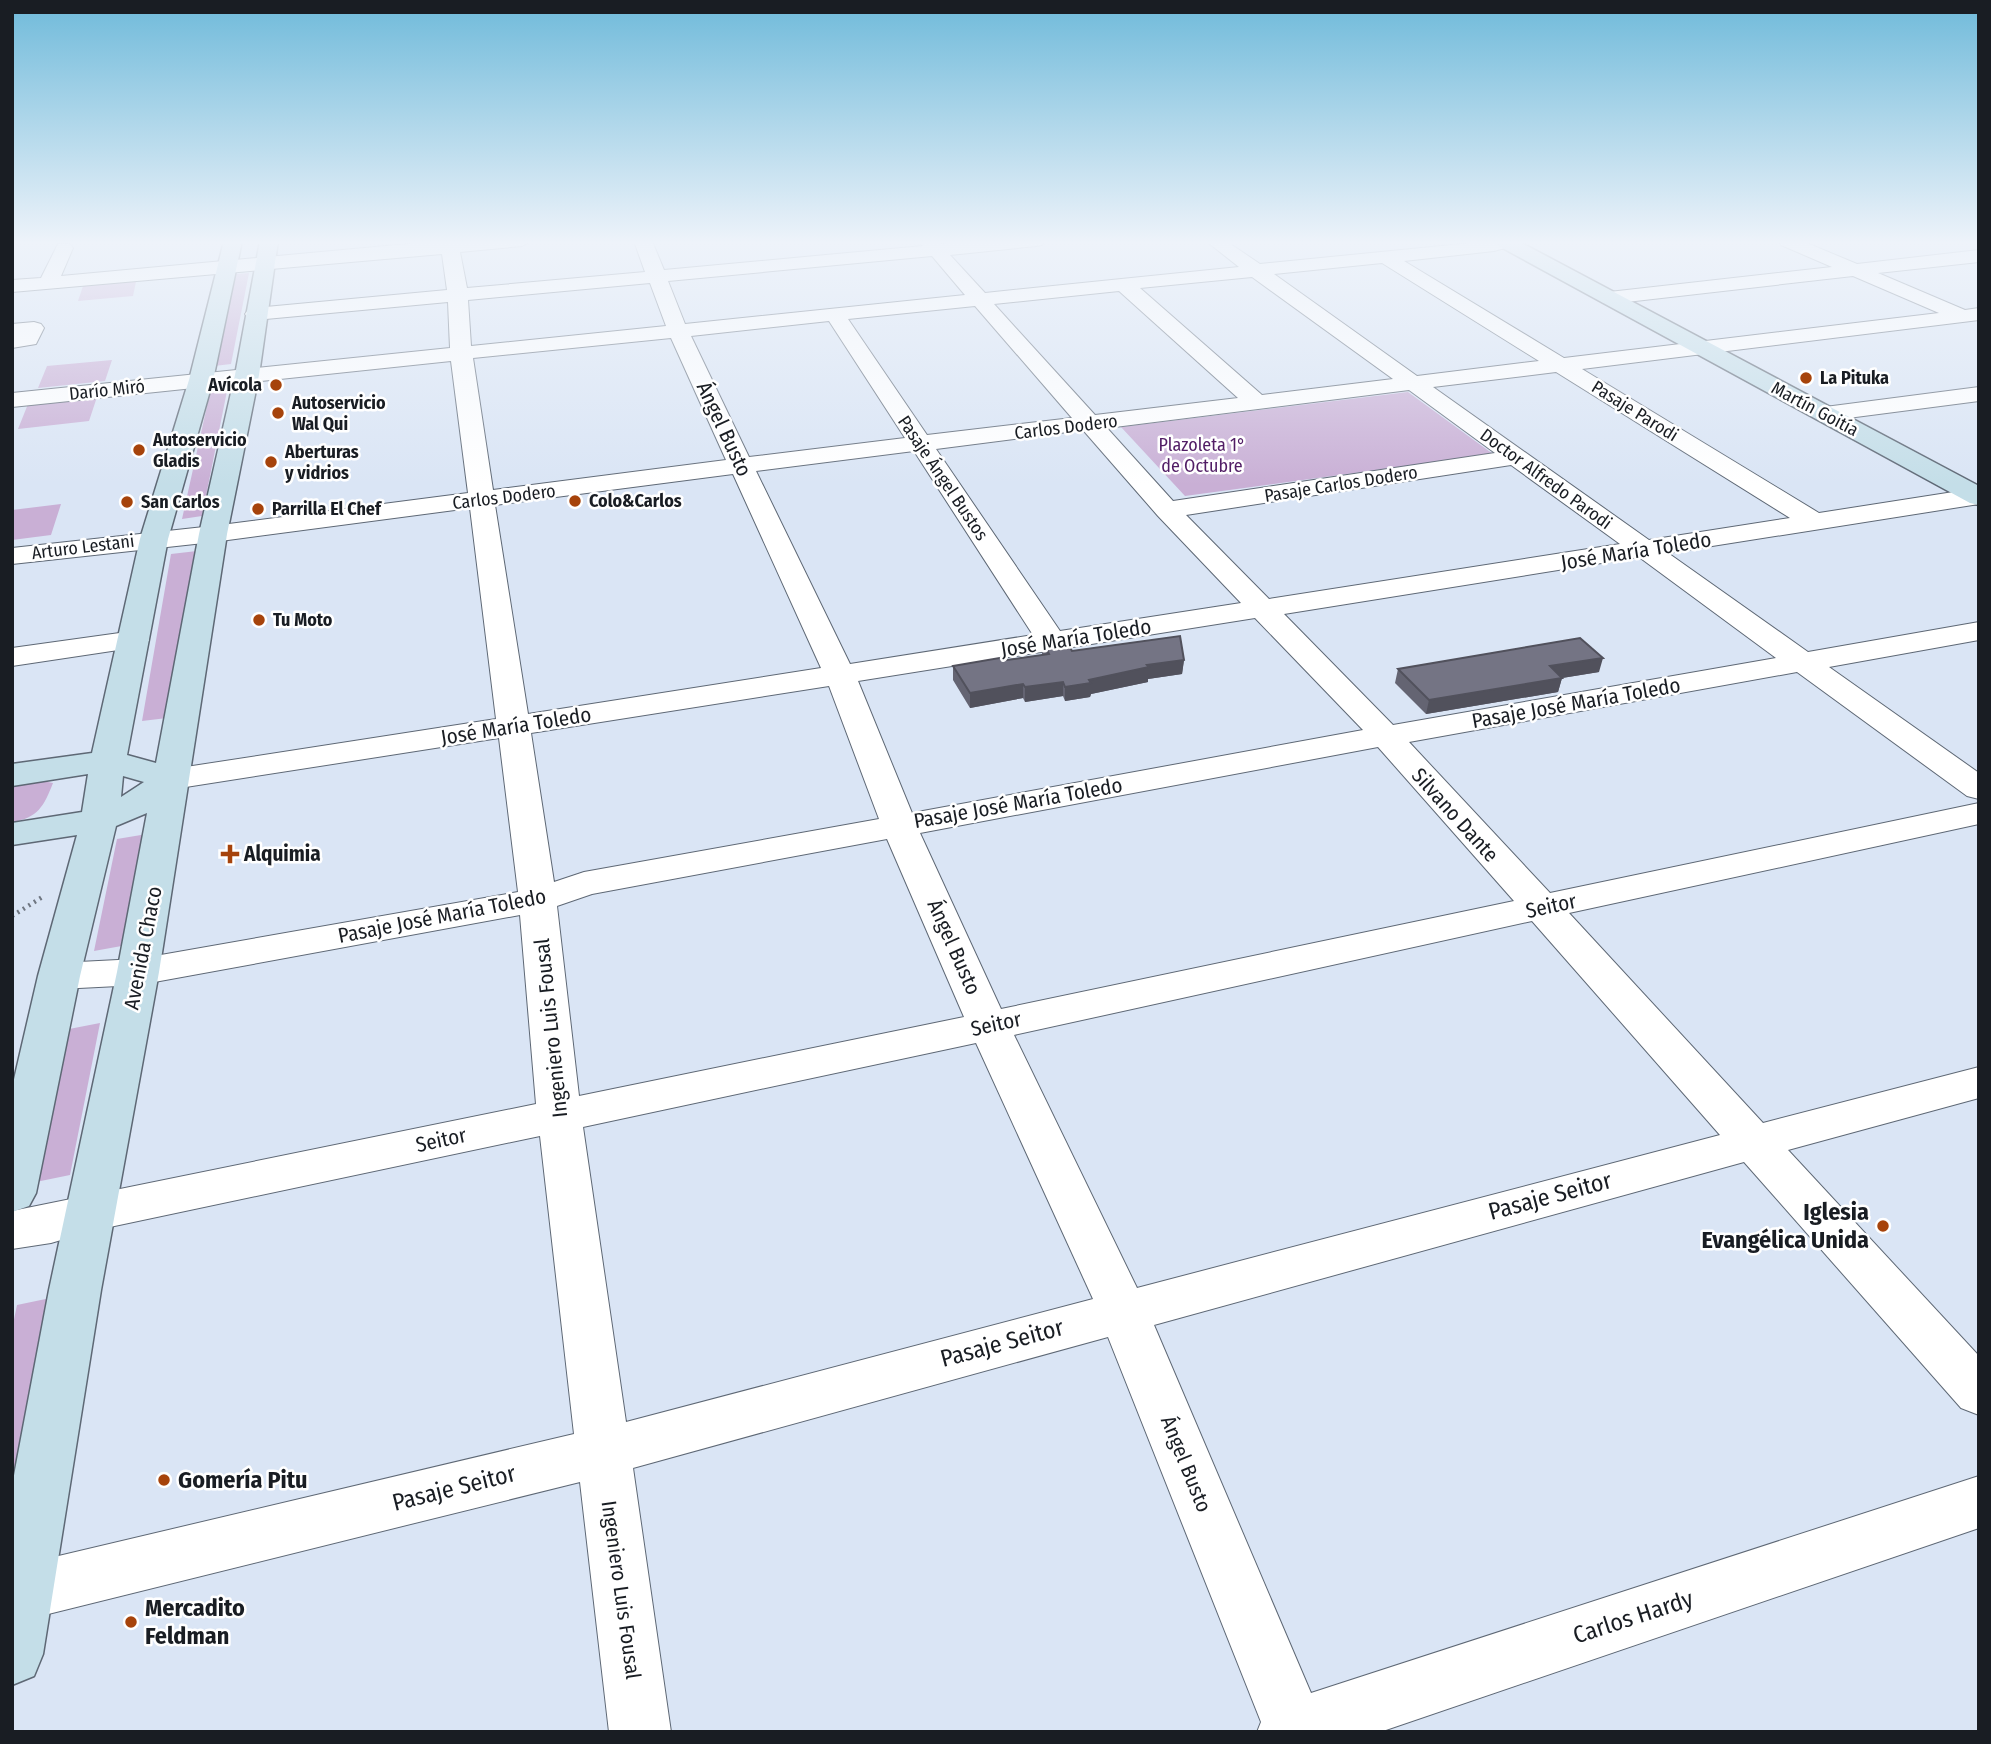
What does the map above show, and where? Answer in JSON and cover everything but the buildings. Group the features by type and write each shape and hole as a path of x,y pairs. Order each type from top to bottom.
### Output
{"main road":[{"path":"12,1193 59,976 99,820 108,761 154,539 201,380 214,322"},
{"name":"Avenida Chaco","path":"12,1654 18,1593 138,972 213,534 247,375 254,322"},
{"name":"Martín Goitía","path":"1654,322 1978,496"},
{"path":"12,775 108,761 173,779"},
{"path":"12,834 99,820 136,804 173,779"}],"street":[{"name":"Ingeniero Luis Fousal","path":"459,322 461,354 538,900 559,1115 640,1732"},
{"name":"Ángel Busto","path":"675,322 840,676 899,825 988,1025 1123,1311 1293,1731"},
{"name":"Darío Miró","path":"12,400 763,322"},
{"name":"Pasaje Ángel Bustos","path":"840,322 1052,641"},
{"name":"Silvano Dante","path":"1001,322 1167,510 1386,736 1539,909 1979,1392"},
{"path":"1167,322 1258,402"},
{"name":"Doctor Alfredo Parodi","path":"1330,322 1979,789"},
{"name":"Pasaje Parodi","path":"1491,322 1813,522"},
{"name":"Carlos Dodero","path":"154,539 213,534 742,465 1258,402 1936,322"},
{"path":"12,330 34,328 29,340 12,342"},
{"path":"1825,414 1979,394"},
{"name":"Pasaje Carlos Dodero","path":"1167,510 1515,457"},
{"name":"José María Toledo","path":"173,779 1978,496"},
{"name":"Arturo Lestani","path":"12,556 154,539"},
{"name":"Pasaje José María Toledo","path":"59,976 138,972 538,900 584,884 899,825 1979,631"},
{"path":"12,657 134,640"},
{"name":"Seitor","path":"12,1230 51,1224 91,1213 1539,909 1979,813"},
{"name":"Pasaje Seitor","path":"18,1593 603,1452 1979,1082"},
{"name":"Carlos Hardy","path":"1293,1731 1979,1502"}],"green space":[{"path":"224,322 239,322 231,364 214,366"},
{"path":"112,360 105,381 38,388 47,366"},
{"path":"228,386 202,516 182,519 211,388"},
{"name":"Plazoleta 1° de Octubre","path":"1408,392 1493,454 1185,496 1121,427"},
{"path":"97,397 89,421 18,429 28,404"},
{"path":"61,504 51,535 12,540 12,510"},
{"path":"197,551 167,718 142,721 171,554"},
{"path":"33,779 53,783 39,810 12,822 12,782"},
{"path":"147,834 127,945 94,951 117,839"},
{"path":"100,1023 70,1175 31,1183 64,1030"},
{"path":"60,1296 12,1519 12,1329 17,1305"}],"place":[{"name":"La Pituka","path":"1806,378"},
{"name":"Avícola","path":"276,385"},
{"name":"Autoservicio Wal Qui","path":"278,413"},
{"name":"Autoservicio Gladis","path":"139,450"},
{"name":"Aberturas y vidrios","path":"271,462"},
{"name":"Colo&Carlos","path":"575,501"},
{"name":"San Carlos","path":"127,502"},
{"name":"Parrilla El Chef","path":"258,509"},
{"name":"Tu Moto","path":"259,620"},
{"name":"Alquimia","path":"230,854"},
{"name":"Iglesia Evangélica Unida","path":"1883,1226"},
{"name":"Gomería Pitu","path":"164,1480"},
{"name":"Mercadito Feldman","path":"131,1622"}]}
